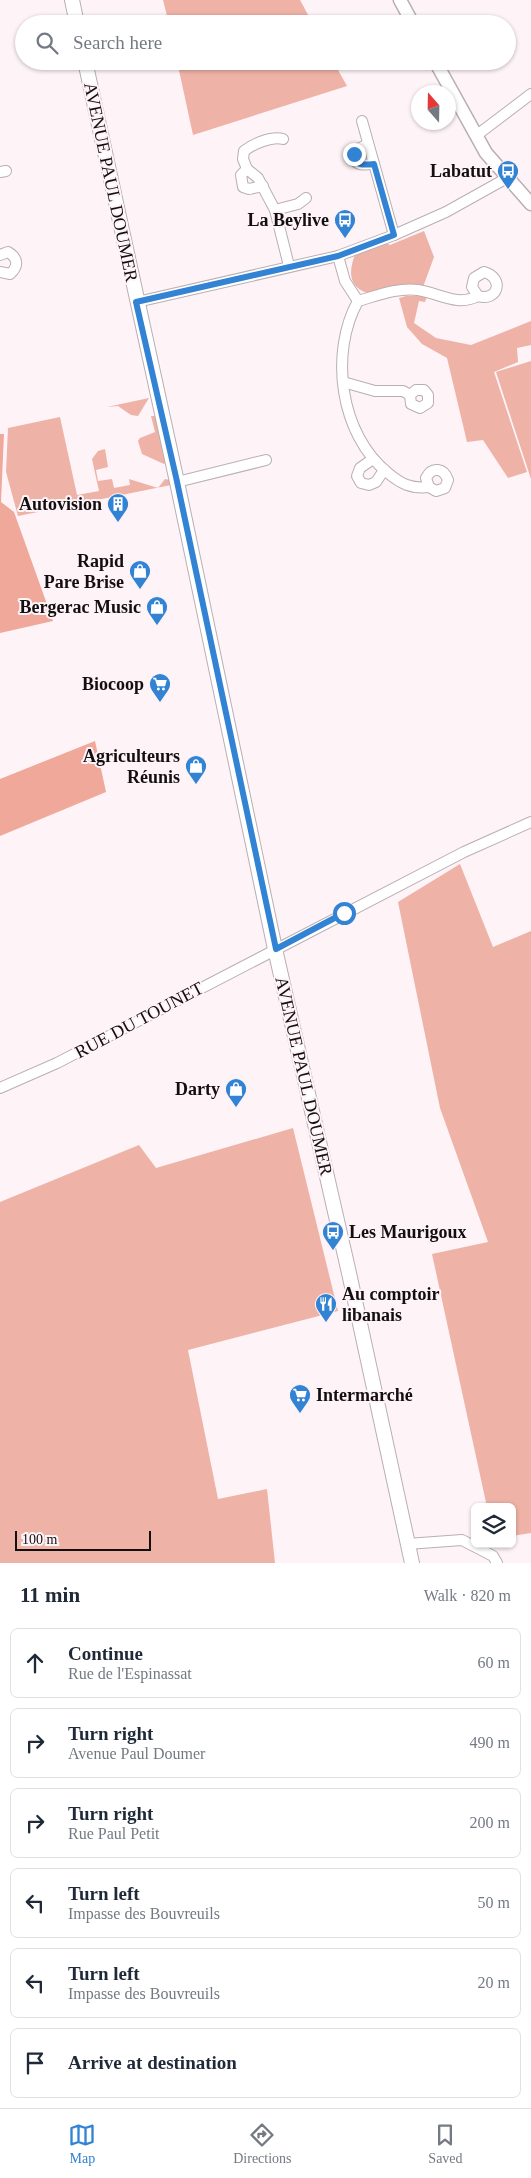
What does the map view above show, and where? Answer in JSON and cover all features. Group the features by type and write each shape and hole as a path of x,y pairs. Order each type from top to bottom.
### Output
{"main road":[{"path":"72,0 75,15"},
{"name":"AVENUE PAUL DOUMER","path":"87,70 276,949 412,1563"}],"street":[{"path":"400,0 408,15"},
{"path":"440,70 486,153 531,204"},
{"path":"477,135 531,94"},
{"path":"362,121 394,235"},
{"path":"283,139 278,138 250,146 244,152 243,159 247,169 258,178 275,210 289,266"},
{"path":"368,144 356,150 352,157 356,163 362,165 374,164"},
{"path":"247,169 242,175 243,187 262,186"},
{"path":"136,302 338,256 394,235 446,212 507,178"},
{"path":"275,210 298,204 306,198"},
{"path":"0,254 8,252 14,256 17,262 15,269 10,274 0,272"},
{"path":"338,256 346,281 358,301"},
{"path":"429,487 415,489 399,482 373,459 360,439 345,397 343,382 343,352 354,309 358,301 402,290 418,290 459,301 471,300 478,296"},
{"path":"343,382 375,391 403,391 410,396"},
{"path":"373,459 360,468 357,476 361,483 369,486 376,482 384,470"},
{"path":"177,482 266,460"},
{"name":"RUE DU TOUNET","path":"0,1088 58,1063 464,852 531,822"},
{"path":"407,1544 462,1540 493,1556 497,1563"}],"shaded area":[{"path":"163,0 300,0 308,15 167,15"},
{"path":"179,70 338,70 347,86 193,135"},
{"path":"424,231 434,257 423,287 367,293 356,286 351,276 351,271 356,252 385,242 390,245"},
{"path":"427,296 425,302 419,301 414,323 436,338 471,345 531,321 531,345 517,348 518,362 494,372 527,472 508,478 483,440 467,442 447,358 422,344 407,327 399,298"},
{"path":"531,361 531,479 496,372"},
{"path":"149,398 138,416 131,415 118,406 107,407"},
{"path":"151,416 155,416 166,462 164,464 142,454 138,441 140,438 155,432"},
{"path":"60,417 77,495 99,491 92,459 98,451 105,449 108,467 96,470 98,481 112,479 114,488 130,485 129,479 157,488 18,516 6,472 8,428"},
{"path":"0,434 4,434 1,502 14,512 53,621 0,633"},
{"path":"165,479 170,480 171,485 158,488"},
{"path":"95,741 106,792 0,836 0,779"},
{"path":"460,864 493,947 531,931 531,1533 516,1535 516,1503 486,1503 432,1254 488,1242 440,1108 398,902"},
{"path":"293,1128 338,1311 188,1350 218,1499 267,1489 275,1563 0,1563 0,1202 139,1145 156,1168"}],"place":[{"name":"Labatut","path":"508,190"},
{"name":"La Beylive","path":"345,239"},
{"name":"Autovision","path":"118,523"},
{"name":"Rapid Pare Brise","path":"140,590"},
{"name":"Bergerac Music","path":"157,626"},
{"name":"Biocoop","path":"160,703"},
{"name":"Agriculteurs Réunis","path":"196,785"},
{"name":"Darty","path":"236,1108"},
{"name":"Les Maurigoux","path":"333,1251"},
{"name":"Au comptoir libanais","path":"326,1323"},
{"name":"Intermarché","path":"300,1414"}],"route":[{"path":"344,913 276,949 176,477 136,302 338,256 394,235 374,164 362,165 356,163 352,157 354,154"}]}
